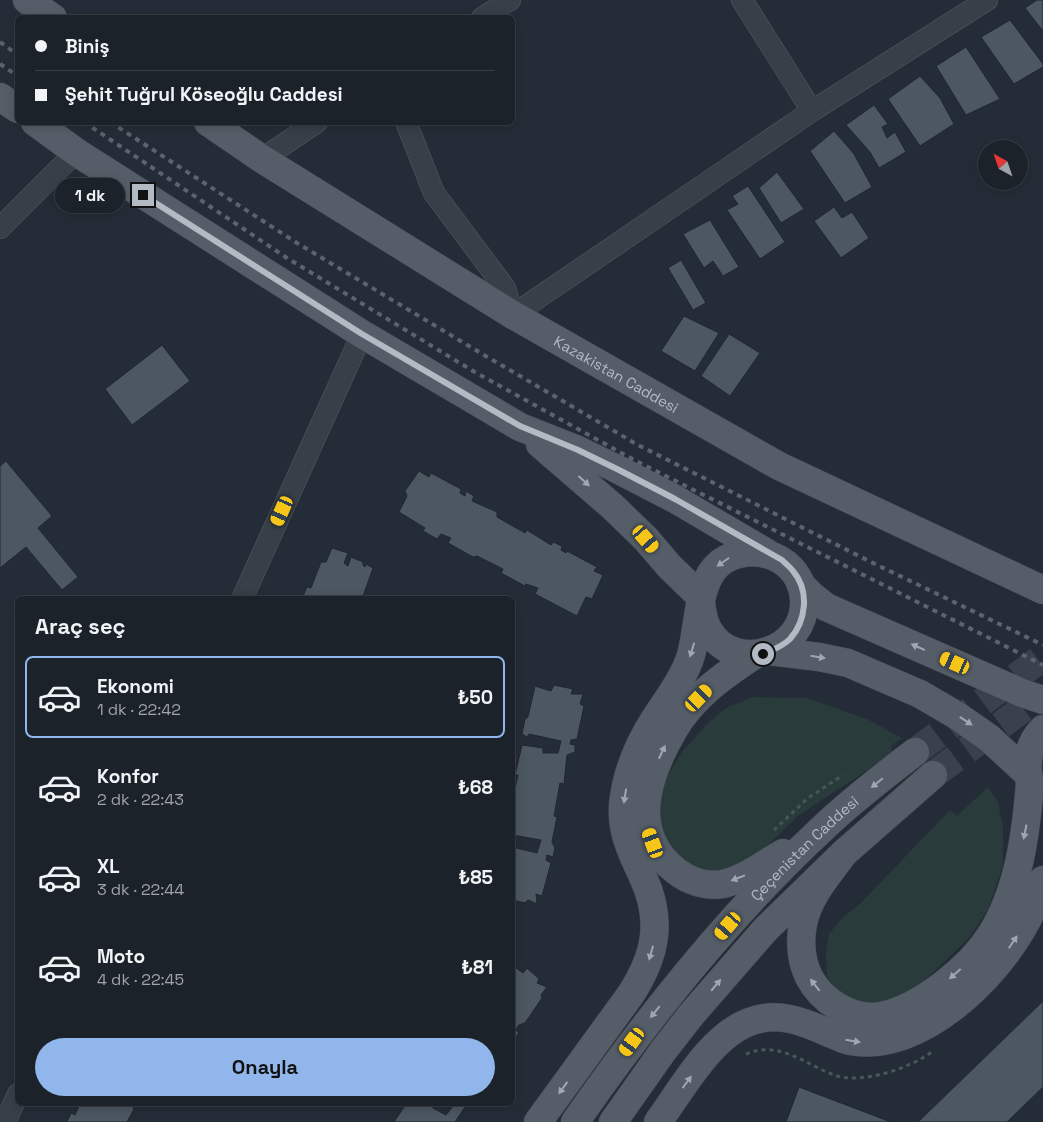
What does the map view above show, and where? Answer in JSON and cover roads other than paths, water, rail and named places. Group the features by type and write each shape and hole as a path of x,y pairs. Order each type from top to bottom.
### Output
{"main road":[{"path":"27,0 49,15"},
{"path":"0,97 15,107"},
{"path":"40,125 76,152 362,334 520,426 578,450 619,470 675,499 782,560 794,572 801,585 826,607 1043,700"},
{"name":"Kazakistan Caddesi","path":"212,125 262,159 514,315 779,466 1043,590"},
{"path":"520,426 613,507 646,539 701,600 703,617 709,631 719,643 732,651 747,655 763,653 777,649 789,640 798,628 803,614 804,600 801,585"},
{"path":"538,1122 631,994 649,960 654,942 654,910 650,894 627,841 623,817 625,794 632,764 646,733 682,677 689,661 695,642 703,589 708,577 727,558 753,551 767,553"},
{"path":"824,826 755,870 723,884 710,885 699,883 680,874 669,865 659,854 648,830 646,816 648,790 658,760 674,729 711,685 726,673 763,653 819,657 848,663 920,694 989,738 1034,787"},
{"path":"844,853 816,892 807,910 802,929 801,943 804,961 809,978 818,990 845,1012 863,1016 881,1016 919,1001 942,985 976,953 1001,917 1015,875 1034,787 1028,756 1031,747 1043,729"},
{"name":"Çeçenistan Caddesi","path":"575,1122 642,1028 688,971 771,879 824,826 915,752"},
{"name":"Çeçenistan Caddesi","path":"613,1122 663,1051 720,980 764,930 844,853 933,774"},
{"path":"658,1122 713,1048 730,1033 748,1022 771,1016 793,1019 848,1041 872,1043 916,1030 939,1017 979,984 997,965 1026,922 1043,880"}],"street":[{"path":"487,15 510,0"},
{"path":"742,0 812,110"},
{"path":"407,125 434,193 505,288 514,315 812,110 987,0"},
{"path":"262,159 313,125"},
{"path":"0,228 76,152"},
{"path":"243,596 362,334"},
{"path":"5,1122 15,1100"}],"tunnel":[{"path":"915,752 1043,657"},
{"path":"933,775 1043,694"}],"railway":[{"path":"0,42 15,53"},
{"path":"0,64 15,74"},
{"path":"88,125 287,258 473,371 634,460 1043,665"},
{"path":"115,125 297,243 638,445 871,562 1043,645"}]}
